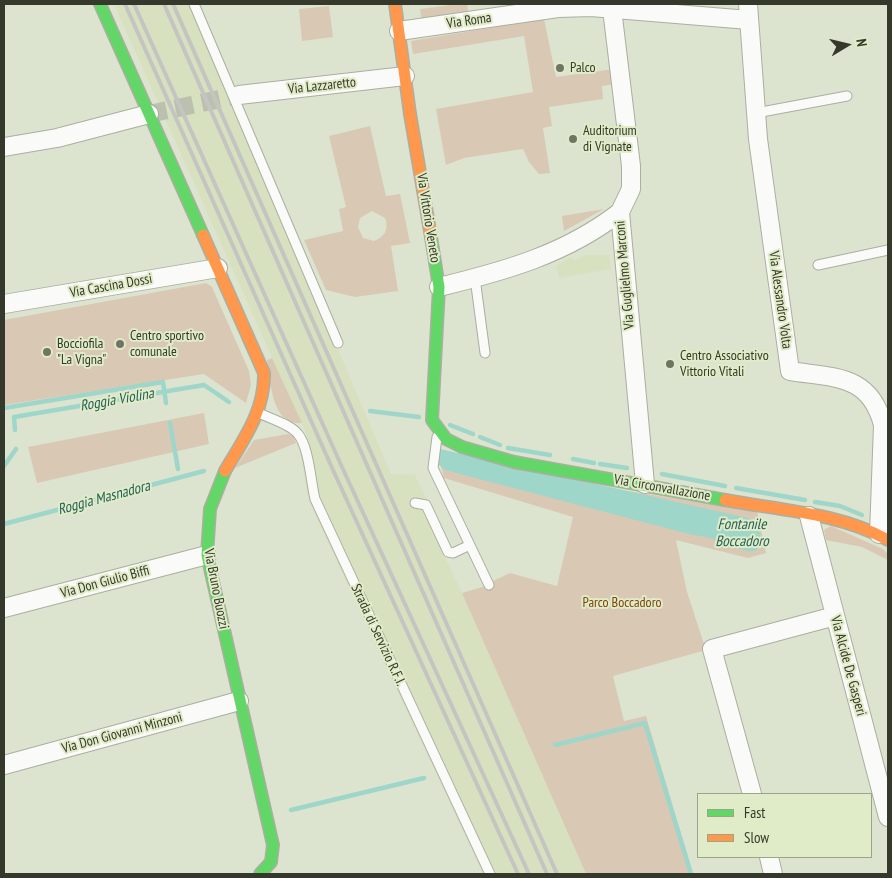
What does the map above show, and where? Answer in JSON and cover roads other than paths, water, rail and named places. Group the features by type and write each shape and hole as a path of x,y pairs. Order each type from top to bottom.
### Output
{"street":[{"name":"Via Bruno Buozzi","path":"100,4 264,373 264,392 257,412 214,495 207,529 207,555 239,701 274,845 274,855 269,866 260,874"},
{"name":"Via Vittorio Veneto","path":"395,4 404,76 439,287 438,347 432,409 434,424 438,432"},
{"name":"Via Roma","path":"399,31 558,8 651,12 748,12"},
{"name":"Via Guglielmo Marconi","path":"612,9 632,182 630,194 620,212 645,484"},
{"name":"Via Alessandro Volta","path":"748,12 756,113 782,272 790,371 856,384 866,391 879,411 883,425 884,537"},
{"name":"Via Lazzaretto","path":"239,95 404,76"},
{"path":"4,147 57,138 149,114"},
{"path":"439,287 518,267 562,249 604,224 620,212"},
{"name":"Via Cascina Dossi","path":"4,304 218,268"},
{"name":"Via Circonvallazione","path":"438,432 446,439 462,447 514,462 645,484 851,523 884,537"},
{"name":"Via Alcide De Gasperi","path":"809,516 888,817"},
{"name":"Via Don Giulio Biffi","path":"4,608 207,555"},
{"path":"752,793 712,649 835,616"},
{"name":"Via Don Giovanni Minzoni","path":"4,765 239,701"},
{"path":"769,858 773,874"}],"lane":[{"path":"194,4 338,343"},
{"path":"756,113 847,96"},
{"path":"818,265 888,250"},
{"path":"475,278 485,353"},
{"name":"Strada di Servizio R.F.I.","path":"257,412 292,430 300,438 307,457 315,500 490,874"},
{"path":"438,432 433,468 489,585"},
{"path":"415,503 426,505 448,552 453,553 470,545"}],"water":[{"name":"Fontanile Boccadoro","path":"440,449 752,519 759,530 760,543 756,551 747,551 707,537 689,534 445,470 438,464"}],"waterway":[{"path":"4,408 163,382 166,403"},
{"name":"Roggia Violina","path":"15,430 14,417 204,385 229,402"},
{"name":"Roggia Violina","path":"370,411 419,417"},
{"path":"170,423 178,469"},
{"name":"Roggia Violina","path":"450,425 473,434"},
{"name":"Roggia Violina","path":"480,437 500,445"},
{"name":"Roggia Violina","path":"508,448 550,455"},
{"name":"Roggia Violina","path":"4,466 16,449"},
{"name":"Roggia Violina","path":"573,459 594,463"},
{"name":"Roggia Violina","path":"600,464 627,468"},
{"name":"Roggia Masnadora","path":"4,524 204,471"},
{"name":"Roggia Violina","path":"662,474 725,486"},
{"name":"Roggia Violina","path":"736,488 805,500"},
{"name":"Roggia Violina","path":"815,502 840,506 862,515"},
{"path":"555,745 645,723 691,874"},
{"path":"291,810 424,778"}],"tunnel":[{"path":"149,114 239,95"}],"railway":[{"path":"125,4 333,470 518,874"},
{"path":"134,4 342,467 529,874"},
{"path":"164,4 547,874"},
{"path":"173,4 557,874"}],"place":[{"name":"Palco","path":"560,68"},
{"name":"Auditorium di Vignate","path":"573,139"},
{"name":"Centro sportivo comunale","path":"120,344"},
{"name":"Bocciofila \"La Vigna\"","path":"47,352"},
{"name":"Centro Associativo Vittorio Vitali","path":"670,364"}],"park label":[{"name":"Parco Boccadoro","path":"622,603"}]}
